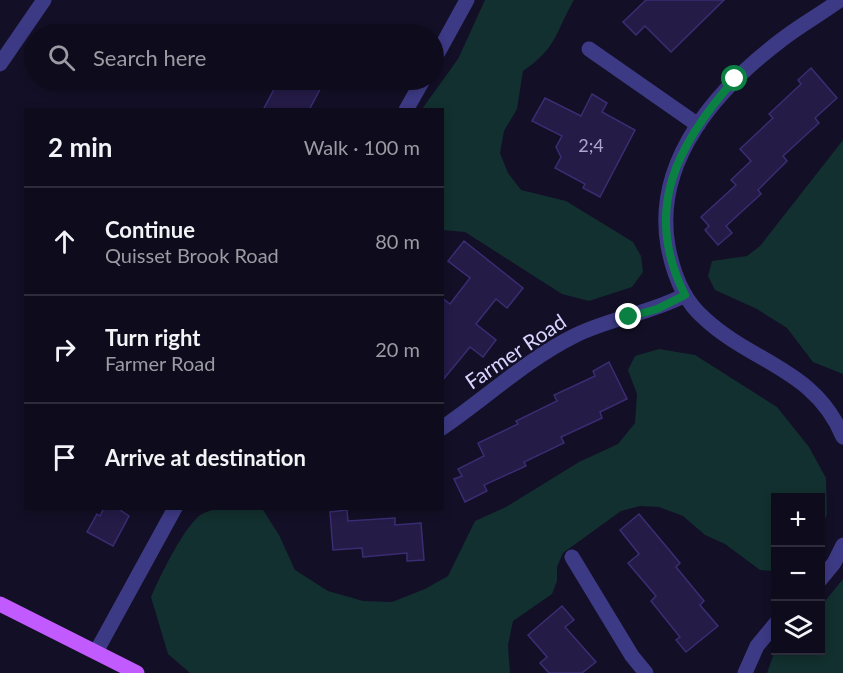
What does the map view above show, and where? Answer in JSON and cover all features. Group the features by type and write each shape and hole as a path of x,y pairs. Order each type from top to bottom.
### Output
{"main road":[{"path":"0,604 137,673"}],"street":[{"path":"28,24 44,0"},
{"path":"444,42 467,0"},
{"path":"840,0 795,29 749,66 723,93 698,125 671,176 666,205 669,253 685,295 693,307 716,328 805,384 826,408 843,436"},
{"path":"0,64 24,29"},
{"path":"589,50 698,125"},
{"path":"407,108 417,90"},
{"name":"Farmer Road","path":"444,427 563,342 591,329 657,309 685,295"},
{"path":"96,652 174,510"},
{"path":"825,574 834,563 843,545"},
{"path":"572,557 632,656 646,673"},
{"path":"745,673 757,646 771,629"}],"green space":[{"path":"485,0 574,0 549,47 543,55 523,71 517,109 504,131 500,153 508,173 521,190 566,201 633,242 641,256 643,272 632,287 589,301 562,294 465,232 444,230 444,108 423,108 436,90 444,90 444,78 458,59"},
{"path":"843,140 843,374 813,362 787,328 757,309 715,290 708,276 712,261 747,256 760,246"},
{"path":"659,349 695,355 777,407 809,447 826,478 827,514 825,519 825,493 771,493 771,571 760,570 725,544 705,535 683,516 659,507 640,506 621,511 563,553 557,567 557,581 552,594 513,621 508,645 510,673 190,673 168,654 151,597 181,540 202,514 212,510 263,510 279,535 295,570 328,591 363,601 392,602 425,589 448,576 475,521 506,507 579,462 618,444 635,423 637,394 628,370 635,356"},
{"path":"843,579 843,673 767,673 773,655 825,655 825,601"}],"building":[{"path":"646,0 724,0 671,52 645,26 636,35 623,22"},
{"path":"811,68 837,98 815,118 819,123 783,156 787,161 758,190 761,194 726,226 732,233 718,245 705,230 709,226 701,217 736,185 731,180 751,161 740,149 773,118 769,114 801,84 798,80"},
{"path":"274,90 320,90 310,108 264,108"},
{"path":"592,94 607,103 602,112 635,130 600,197 583,188 585,184 555,168 561,157 556,147 562,136 532,121 545,98 581,116"},
{"path":"464,241 523,288 507,308 496,299 476,324 496,340 483,357 470,347 444,379 444,300 450,304 470,278 448,261"},
{"path":"609,362 627,399 600,412 602,418 561,437 564,443 524,462 526,466 484,485 487,491 465,502 454,479 462,476 458,469 484,456 478,443 518,424 516,421 557,401 554,395 595,376 593,371"},
{"path":"103,510 120,510 129,516 113,546 87,532 97,514 100,516"},
{"path":"347,510 348,521 395,518 395,525 421,523 424,560 407,561 407,553 363,557 362,548 333,550 330,512"},
{"path":"639,514 680,563 676,567 704,601 700,605 718,626 686,652 676,640 680,637 651,601 656,596 628,563 639,554 620,530"},
{"path":"562,606 574,620 565,627 596,662 582,673 549,673 540,663 547,657 528,635"}],"route":[{"path":"629,317 657,309 685,295 669,253 665,220 671,176 690,136 735,79"}]}
